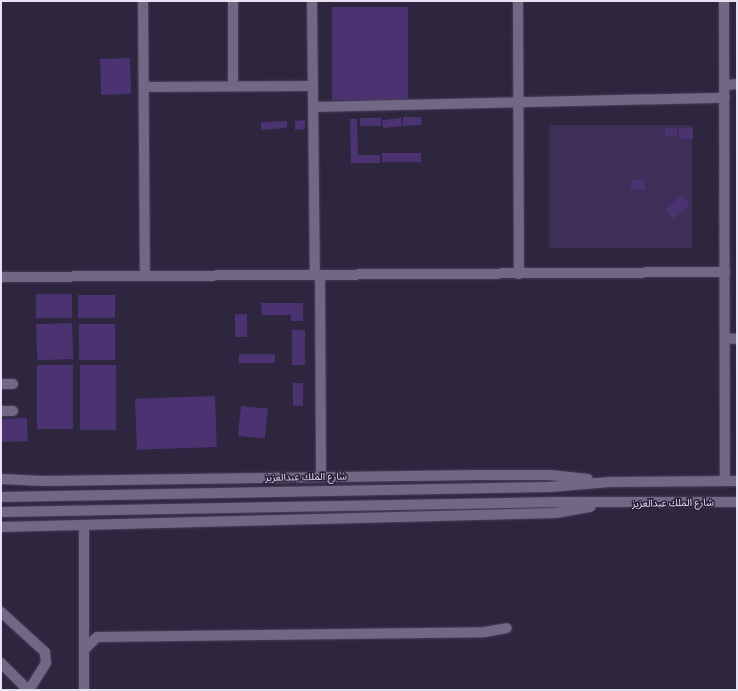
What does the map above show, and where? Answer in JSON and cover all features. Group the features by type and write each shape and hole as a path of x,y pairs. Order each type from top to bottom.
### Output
{"street":[{"path":"143,1 146,276"},
{"path":"233,1 234,86"},
{"path":"312,1 321,477"},
{"path":"518,1 519,274"},
{"path":"724,1 725,481"},
{"path":"725,85 737,84"},
{"path":"144,87 313,86"},
{"path":"313,107 725,98"},
{"path":"1,277 725,272"},
{"path":"725,338 737,338"},
{"path":"1,384 13,384"},
{"path":"1,411 13,411"},
{"name":"شارع الملك عبدالعزيز","path":"1,479 550,475 610,482"},
{"name":"شارع الملك عبدالعزيز","path":"1,497 550,488 610,482 737,481"},
{"name":"شارع الملك عبدالعزيز","path":"1,512 556,502 609,504 737,502"},
{"name":"شارع الملك عبدالعزيز","path":"1,527 556,514 609,504"},
{"path":"84,526 84,690"},
{"path":"1,612 45,652 46,663 28,690 1,663"},
{"path":"84,650 97,637 486,632 507,628"}],"shaded area":[{"path":"549,125 692,125 692,248 549,248"}],"building":[{"path":"332,7 408,7 408,100 332,100"},
{"path":"130,58 131,94 101,95 100,59"},
{"path":"403,117 421,117 422,125 403,126"},
{"path":"360,118 381,118 381,126 360,126"},
{"path":"401,118 402,126 383,128 382,120"},
{"path":"350,119 357,119 358,155 380,155 380,163 351,163"},
{"path":"305,120 305,129 295,130 295,121"},
{"path":"287,121 287,128 261,130 261,122"},
{"path":"665,128 677,128 677,136 665,136"},
{"path":"679,128 693,128 693,139 679,139"},
{"path":"382,153 421,153 421,162 382,162"},
{"path":"631,180 645,180 645,190 631,190"},
{"path":"682,195 690,205 673,219 665,209"},
{"path":"36,294 72,294 72,318 36,318"},
{"path":"78,295 115,295 115,318 78,318"},
{"path":"261,303 303,303 303,321 291,321 291,315 262,315"},
{"path":"235,314 247,314 247,337 235,337"},
{"path":"72,323 73,359 37,360 36,324"},
{"path":"79,324 115,324 115,360 79,360"},
{"path":"292,330 305,330 305,365 292,365"},
{"path":"239,354 275,354 275,363 239,363"},
{"path":"37,365 73,365 73,429 37,429"},
{"path":"80,365 116,365 116,430 80,430"},
{"path":"293,383 303,383 303,406 293,406"},
{"path":"215,396 217,447 137,450 135,399"},
{"path":"241,406 268,409 265,439 238,436"},
{"path":"27,418 28,441 2,442 1,419"}]}
